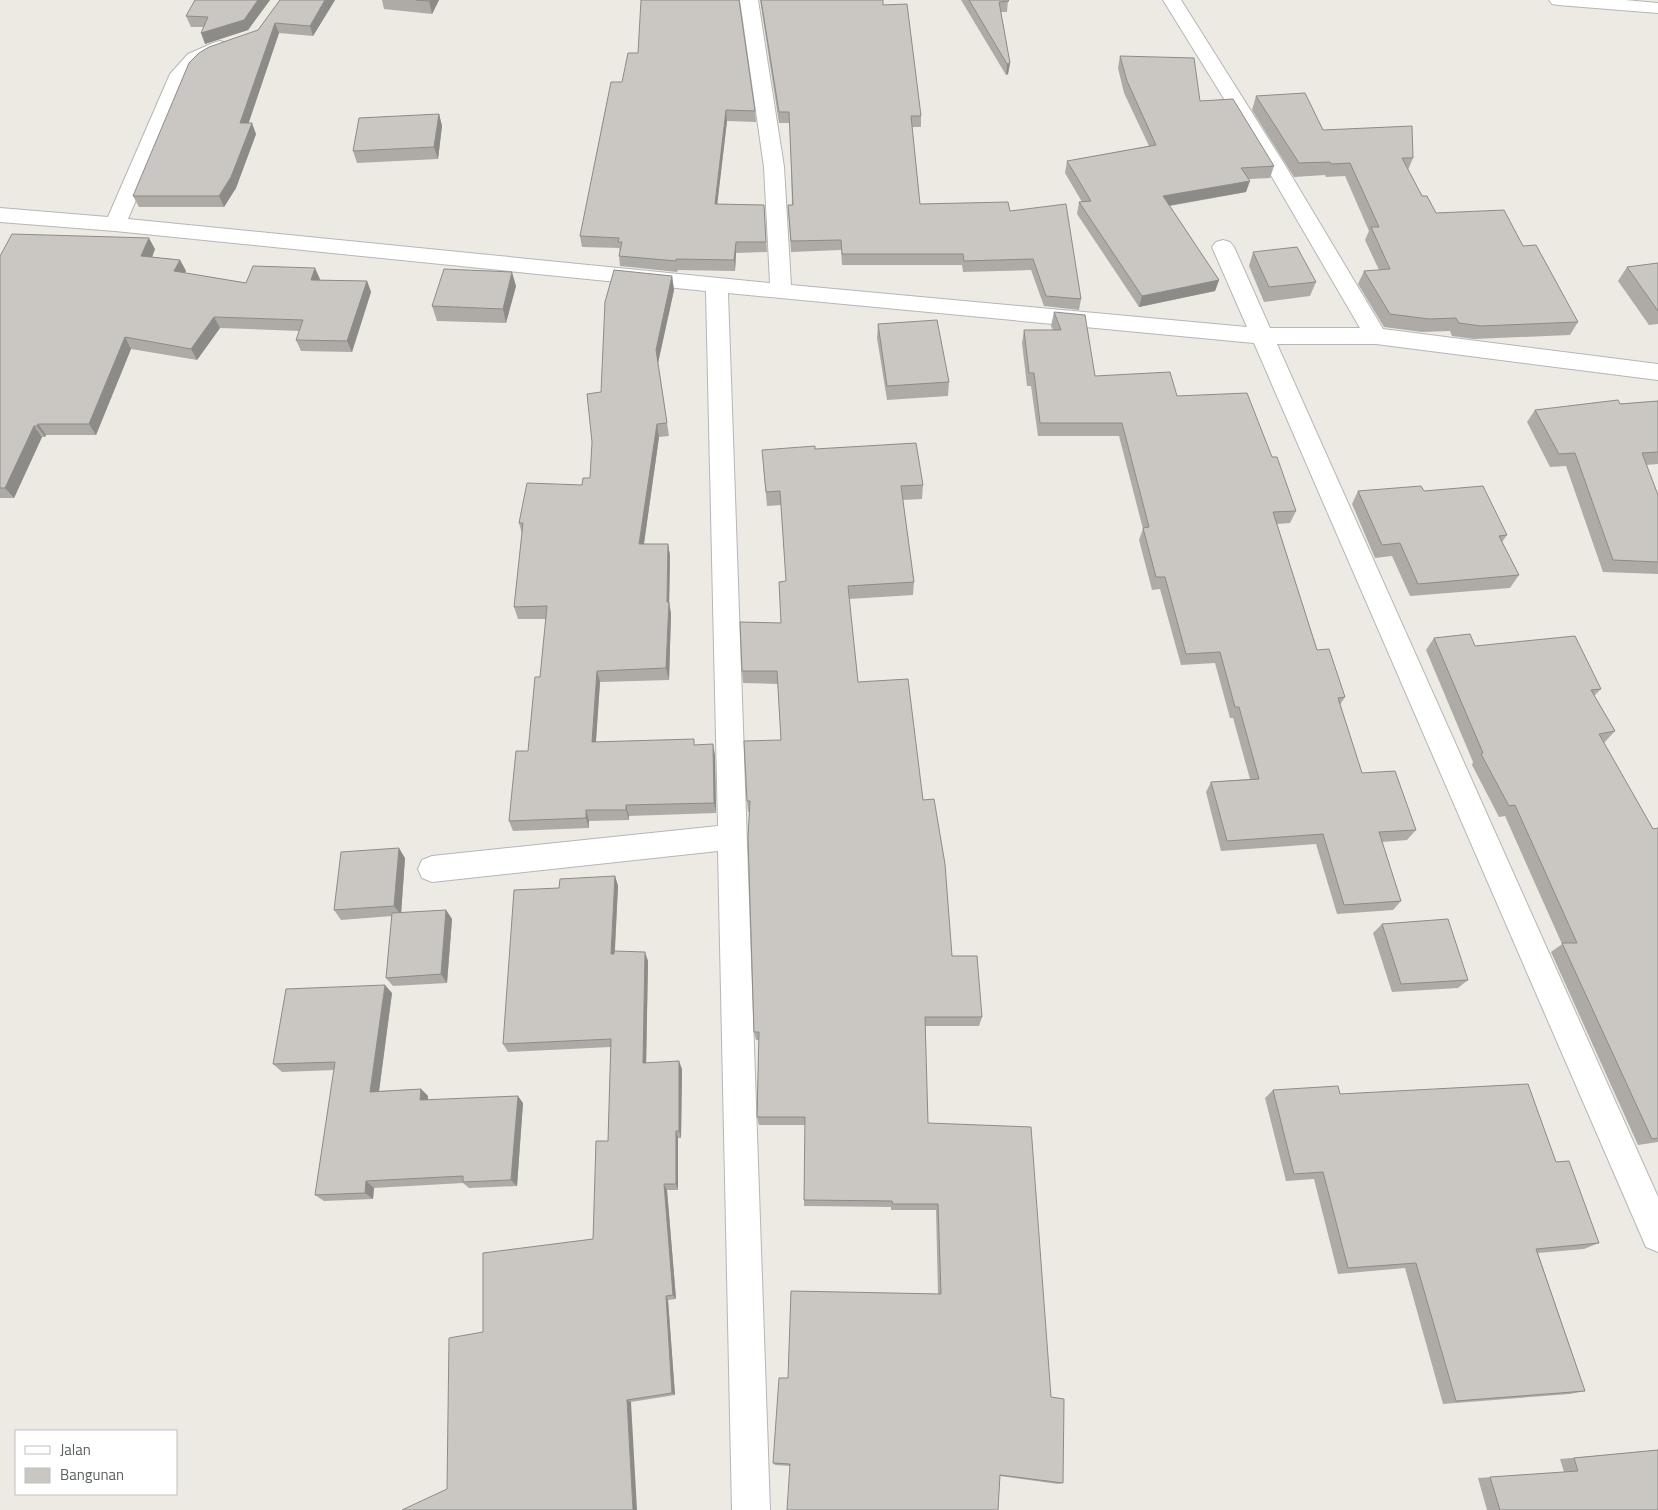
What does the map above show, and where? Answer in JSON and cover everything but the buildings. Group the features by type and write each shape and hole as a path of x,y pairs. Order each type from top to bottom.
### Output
{"street":[{"path":"749,0 774,167 781,291"},
{"path":"1172,0 1275,165 1376,336"},
{"path":"1558,0 1658,8"},
{"path":"115,224 179,74 195,58 206,52 241,41"},
{"path":"2,220 115,224 717,285 1262,336 1376,336 1658,372"},
{"path":"1224,247 1658,1234"},
{"path":"717,285 751,1510"},
{"path":"432,869 732,837"}]}
